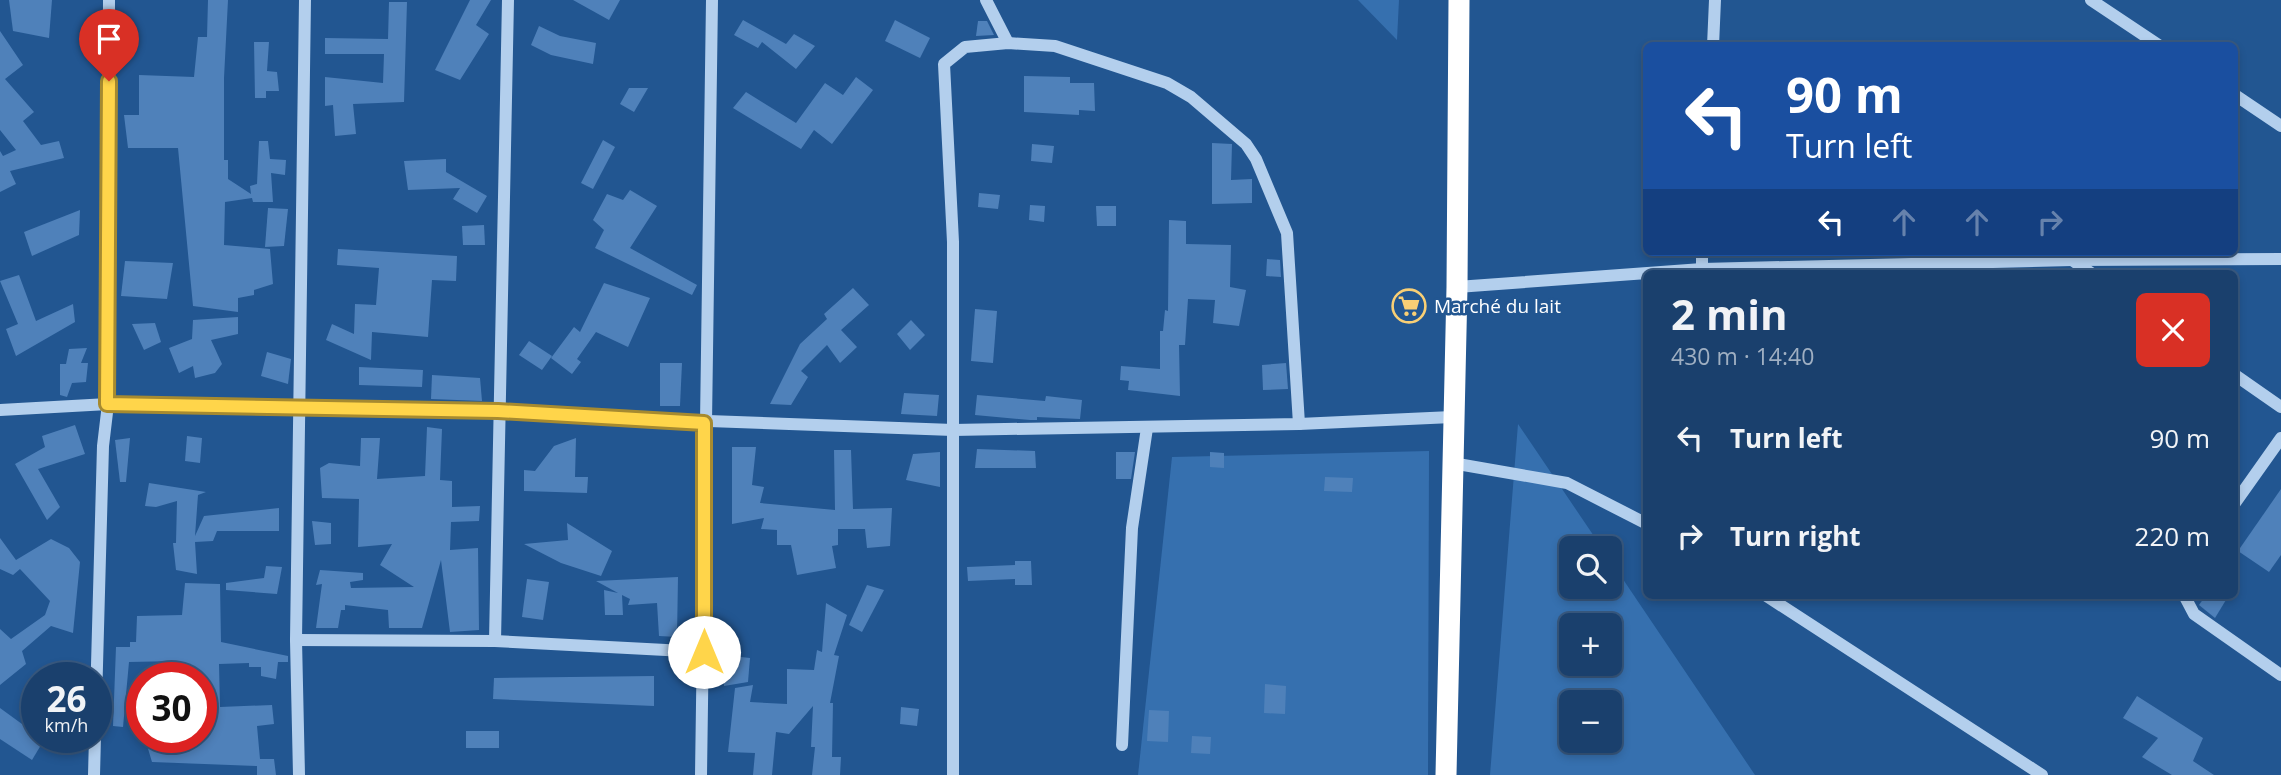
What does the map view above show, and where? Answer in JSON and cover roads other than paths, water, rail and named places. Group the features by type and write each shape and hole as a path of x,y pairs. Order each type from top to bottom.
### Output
{"highway":[{"path":"1446,775 1457,287 1459,0"}],"street":[{"path":"97,662 103,446 107,404 109,0"},
{"path":"299,775 296,640 305,0"},
{"path":"495,641 508,0"},
{"path":"701,775 712,0"},
{"path":"986,0 1008,43"},
{"path":"1713,42 1715,0"},
{"path":"2091,0 2154,42"},
{"path":"953,775 954,242 944,64 965,47 1008,43 1055,46 1167,83 1191,97 1246,144 1256,159 1287,233 1299,425"},
{"path":"2238,97 2281,126"},
{"path":"1702,256 1702,269"},
{"path":"1688,270 2072,260 2281,259"},
{"path":"2072,260 2087,270"},
{"path":"1457,287 1643,273"},
{"path":"2238,376 2281,407"},
{"path":"0,410 107,404 299,406 498,411 704,423 953,430 1299,425 1452,417"},
{"path":"1122,745 1132,528 1147,428"},
{"path":"2238,499 2281,438"},
{"path":"1452,463 1567,483 1643,522"},
{"path":"1771,599 2042,775"},
{"path":"2186,599 2194,614 2281,675"},
{"path":"296,640 495,641 704,652"},
{"path":"94,775 95,753"}],"place":[{"name":"Marché du lait","path":"1409,306"}]}
